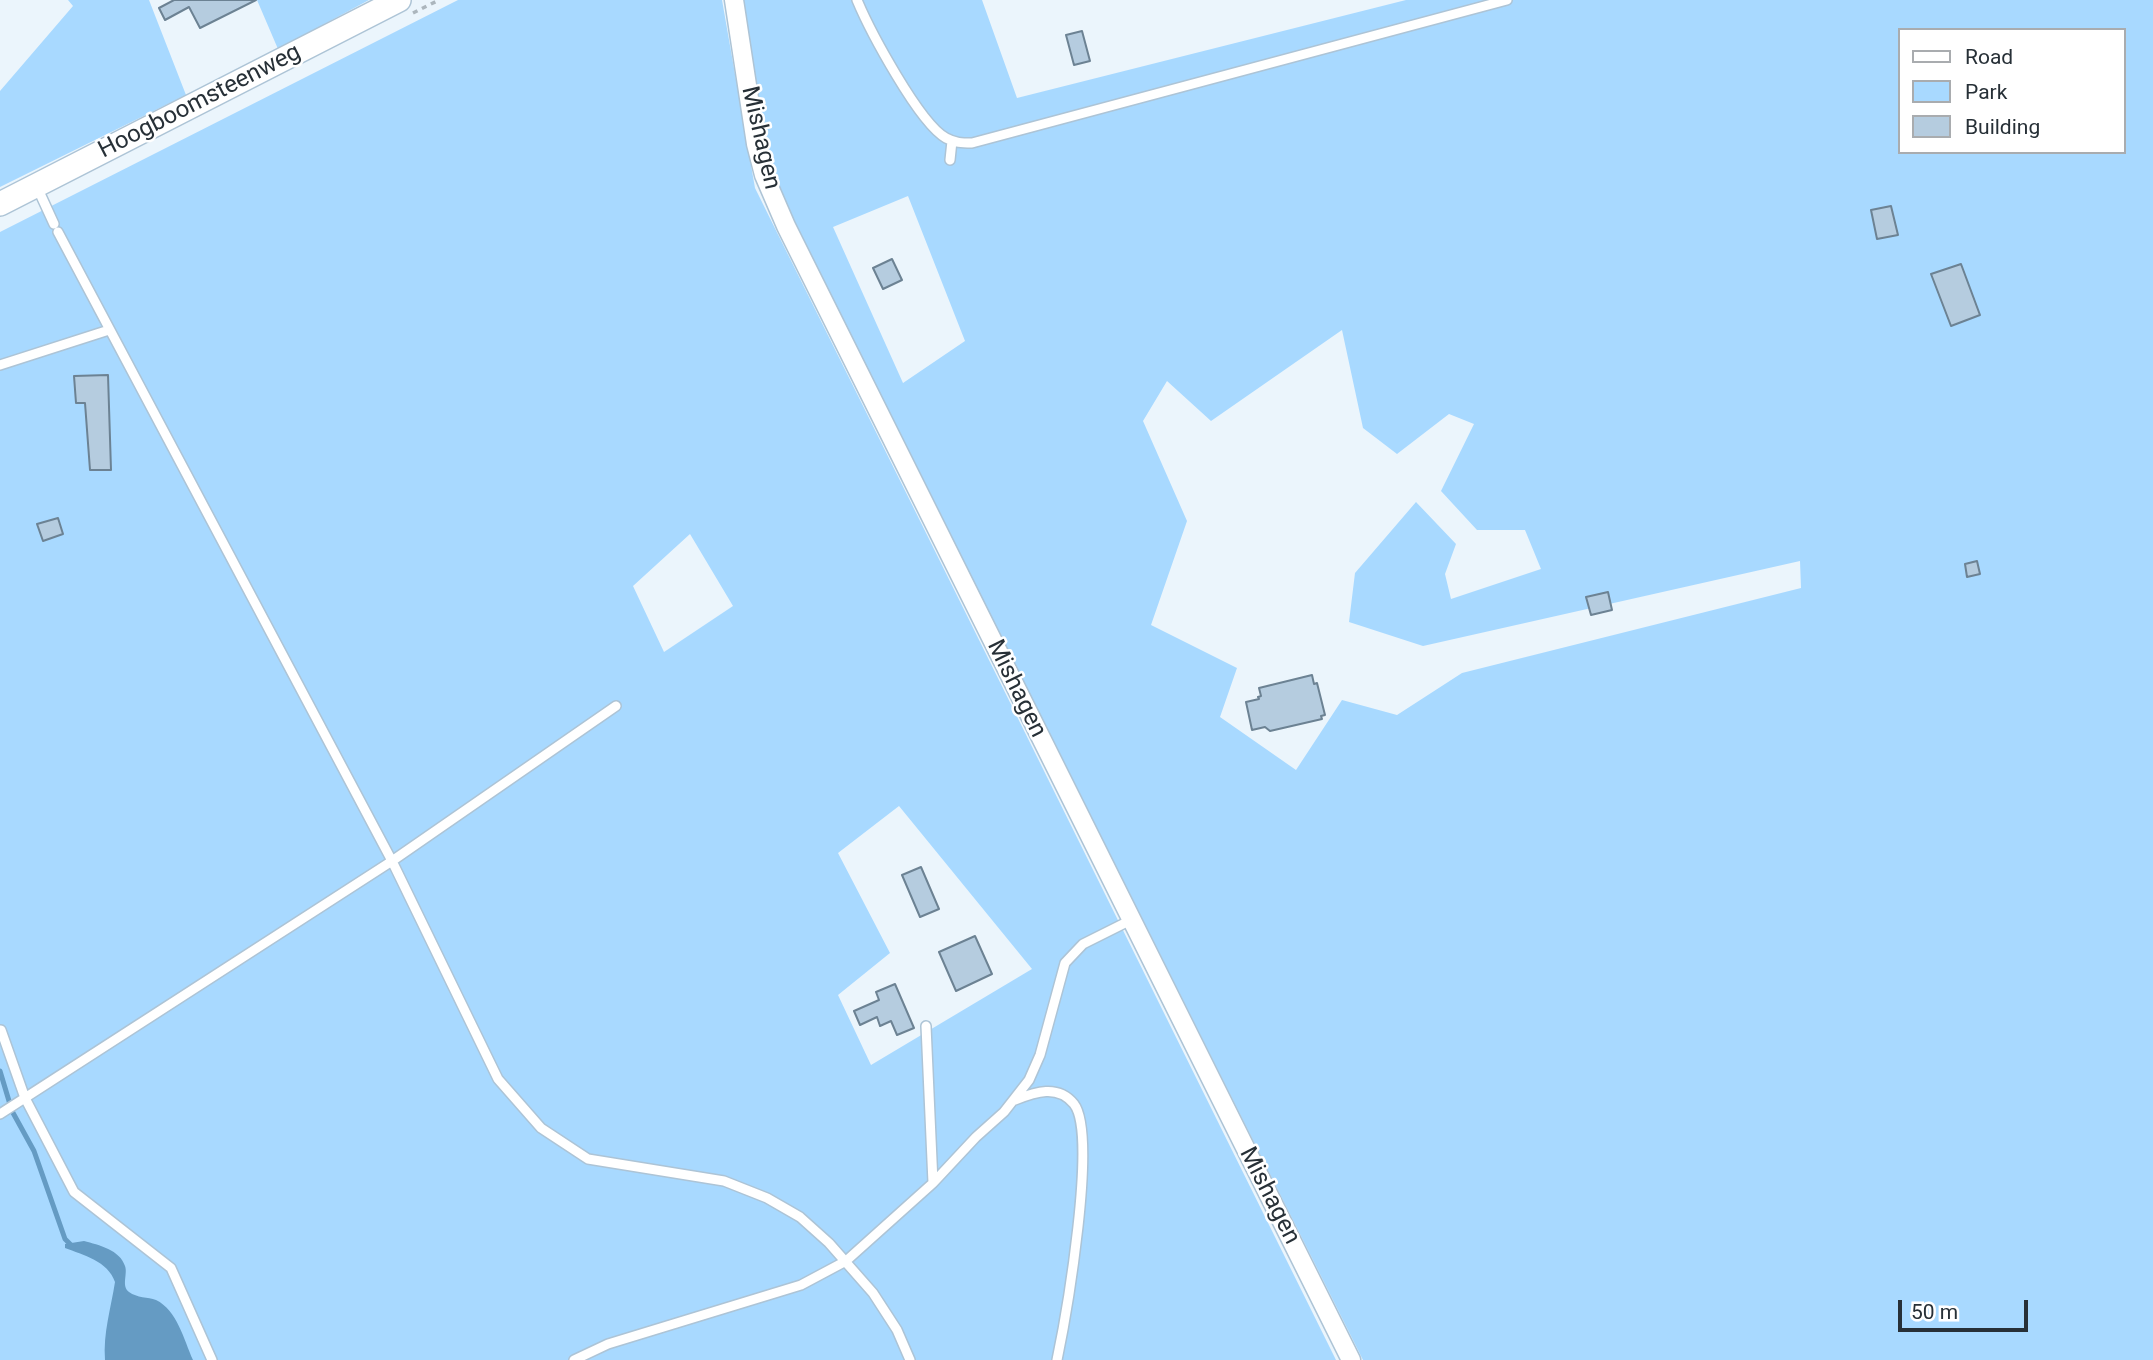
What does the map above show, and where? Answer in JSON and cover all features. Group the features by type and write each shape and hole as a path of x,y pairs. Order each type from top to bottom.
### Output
{"street":[{"name":"Hoogboomsteenweg","path":"0,204 399,0"},
{"name":"Mishagen","path":"734,0 756,144 774,199 1351,1360"}],"lane":[{"path":"857,0 867,23 912,100 943,137 959,144 972,143 1507,0"},
{"path":"950,160 953,141"},
{"path":"36,185 109,330 392,861 498,1079 541,1128 588,1159 724,1181 767,1198 800,1217 846,1261 873,1293 897,1329 910,1360"},
{"path":"0,365 109,330"},
{"path":"0,1114 392,861 616,706"},
{"path":"574,1360 608,1344 801,1285 846,1261 933,1183 1013,1101 1029,1080 1040,1055 1065,963 1083,944 1131,920"},
{"path":"926,1026 933,1183"},
{"path":"1,1030 26,1098 74,1192 171,1268 212,1360"},
{"path":"1013,1101 1034,1092 1049,1091 1064,1095 1076,1106 1080,1121 1083,1141 1077,1229 1058,1360"}],"green space":[{"path":"68,0 149,0 186,95 0,187 0,91 73,6"},
{"path":"257,0 369,0 278,49"},
{"path":"458,0 722,0 755,188 1336,1360 0,1360 0,232","holes":["690,534 733,606 664,652 633,586","899,806 1032,969 871,1065 838,995 890,953 838,853"]},
{"path":"742,0 982,0 1017,98 1406,0 2153,0 2153,1360 1363,1360 773,181","holes":["908,196 965,341 903,383 833,227","1342,330 1363,428 1397,454 1449,414 1474,424 1441,491 1477,530 1525,530 1541,569 1451,599 1445,574 1456,544 1416,502 1355,573 1349,622 1423,646 1800,561 1801,588 1462,673 1397,715 1342,700 1296,770 1220,717 1237,668 1151,625 1187,521 1143,421 1167,381 1211,421"]}],"shaded area":[{"path":"84,1241 108,1249 119,1256 126,1269 125,1287 135,1295 156,1300 169,1311 179,1326 193,1360 105,1360 106,1330 115,1282 101,1264 65,1248 65,1244"}],"building":[{"path":"174,0 256,0 200,28 189,7 165,20 159,8"},
{"path":"1082,31 1090,61 1074,65 1066,35"},
{"path":"1891,206 1898,235 1877,239 1871,210"},
{"path":"892,259 902,280 883,289 873,268"},
{"path":"1961,264 1980,315 1951,326 1931,274"},
{"path":"108,375 111,470 90,470 85,403 76,403 74,376"},
{"path":"58,518 63,534 43,541 37,524"},
{"path":"1977,561 1980,574 1967,577 1965,564"},
{"path":"1608,592 1612,610 1591,615 1586,597"},
{"path":"1312,675 1314,684 1317,683 1325,715 1321,716 1322,719 1270,731 1265,727 1252,730 1246,702 1259,699 1259,688"},
{"path":"921,867 939,909 920,917 902,875"},
{"path":"975,936 992,974 956,991 939,952"},
{"path":"895,984 914,1028 897,1035 891,1021 880,1026 877,1017 860,1025 854,1011 879,1000 876,992"}],"waterway":[{"path":"0,1071 12,1111 34,1151 65,1239 73,1247"}]}
